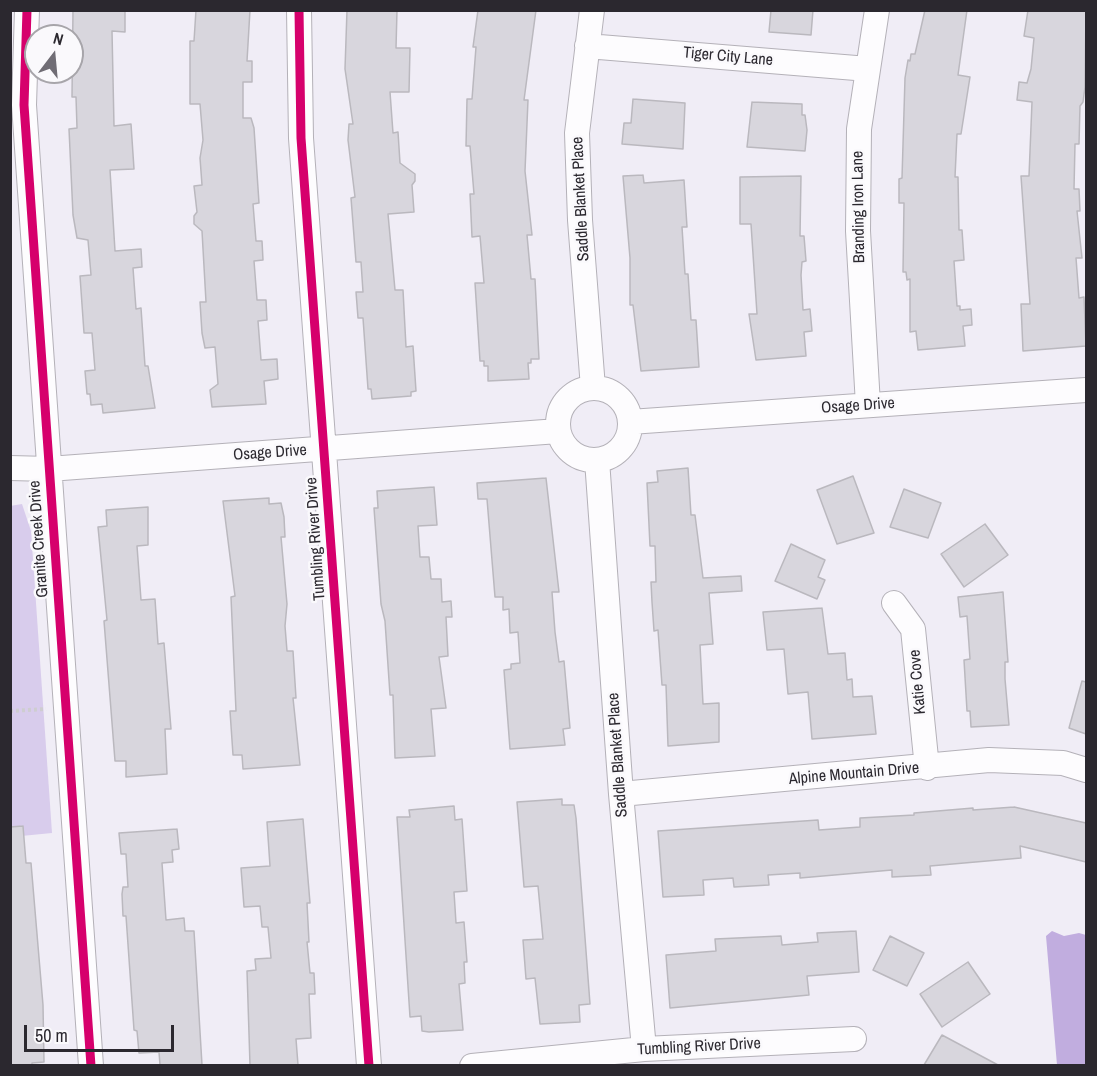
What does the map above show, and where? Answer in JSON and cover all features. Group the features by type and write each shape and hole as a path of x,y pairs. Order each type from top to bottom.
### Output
{"street":[{"name":"Granite Creek Drive","path":"27,10 24,105 91,1065"},
{"name":"Tumbling River Drive","path":"299,10 300,138 325,449 369,1065"},
{"name":"Saddle Blanket Place","path":"592,10 577,134 580,220 593,388"},
{"name":"Branding Iron Lane","path":"868,405 858,231 858,129 877,10"},
{"name":"Tiger City Lane","path":"587,46 868,69"},
{"path":"593,388 603,389 619,397 625,405 630,422 627,440 622,448 606,459 586,460 568,450 558,430 557,420 566,401 573,394 593,388"},
{"name":"Osage Drive","path":"630,422 1086,390"},
{"name":"Osage Drive","path":"13,469 49,469 558,430"},
{"name":"Saddle Blanket Place","path":"597,460 621,794 644,1049"},
{"name":"Katie Cove","path":"894,603 913,629 927,768"},
{"name":"Alpine Mountain Drive","path":"621,794 902,767 927,768 989,760 1063,763 1086,770"},
{"name":"Tumbling River Drive","path":"472,1065 644,1049 854,1039"}],"path":[{"path":"10,711 67,708"}],"shaded area":[{"path":"22,504 31,531 52,833 11,837 10,506"},
{"path":"1052,931 1064,936 1079,933 1086,935 1086,1065 1057,1065 1046,936"}],"building":[{"path":"73,10 125,10 125,32 112,31 114,126 131,124 134,169 110,170 115,251 141,249 142,267 133,268 136,309 141,308 145,366 148,366 155,408 103,413 102,404 91,405 90,394 87,394 85,371 95,370 92,333 84,333 80,276 91,275 88,240 77,238 73,215 69,129 77,128 76,97 72,97 72,84 84,84 84,24 73,24"},
{"path":"196,10 250,10 247,61 252,61 252,82 243,82 243,118 251,118 254,128 259,203 253,204 256,241 262,241 263,260 254,261 257,300 266,300 267,320 258,321 261,360 277,359 278,379 264,381 266,404 212,407 210,390 218,384 215,347 205,348 202,333 200,302 206,302 202,231 194,224 194,216 197,212 194,186 202,185 200,158 203,140 200,104 190,104 190,41 194,41"},
{"path":"347,10 397,10 396,48 410,48 409,92 390,92 393,133 398,132 400,163 415,174 415,181 412,185 414,212 388,214 395,290 403,290 406,347 413,346 416,391 411,392 411,396 372,399 371,389 368,389 363,318 358,318 356,292 363,292 361,262 356,262 351,198 355,197 348,140 349,124 353,124 345,69"},
{"path":"478,10 536,10 524,100 528,100 525,171 532,235 527,235 531,279 535,279 539,359 531,359 531,363 528,363 529,379 488,381 488,366 484,366 484,361 480,361 475,283 484,283 480,236 472,237 470,194 474,194 470,146 466,146 467,99 472,99 476,47 473,47"},
{"path":"771,10 813,10 811,35 769,32"},
{"path":"925,10 967,10 958,75 970,77 961,134 957,134 955,177 958,177 959,230 962,230 964,260 954,261 957,306 960,306 960,310 971,309 972,325 963,326 965,346 918,350 916,331 910,332 910,279 907,280 906,272 903,272 904,203 899,203 899,179 902,178 905,78 908,60 910,61 911,54 915,54"},
{"path":"1028,10 1086,10 1085,87 1083,102 1080,106 1079,144 1075,144 1074,189 1079,189 1080,211 1077,211 1082,258 1076,258 1079,298 1084,297 1086,346 1023,351 1021,304 1030,304 1021,176 1029,176 1032,102 1017,100 1019,82 1027,83 1031,69 1034,38 1024,36"},
{"path":"633,99 685,103 683,149 622,144 624,123 631,123"},
{"path":"752,102 802,104 802,115 805,115 807,130 805,151 747,147"},
{"path":"643,175 644,183 684,180 687,227 682,227 685,274 688,274 691,320 696,320 699,367 641,371 633,305 630,305 630,258 623,176"},
{"path":"801,176 800,236 804,236 806,261 802,262 801,275 803,310 810,309 812,331 804,332 806,356 756,360 749,314 757,314 751,224 740,224 740,177"},
{"path":"688,468 691,515 695,515 703,578 741,576 742,591 709,593 713,644 700,645 703,704 719,703 719,742 668,746 666,685 662,685 658,630 654,631 651,582 656,582 655,546 650,546 647,483 658,482 657,471"},
{"path":"853,476 874,533 837,544 817,490"},
{"path":"546,478 559,592 552,592 555,632 559,662 564,661 570,728 563,729 565,745 510,749 504,670 511,669 511,664 520,663 518,632 510,633 509,609 503,610 503,597 495,597 487,499 478,499 477,483"},
{"path":"434,487 437,525 418,526 420,557 429,557 431,579 441,579 442,602 451,601 452,617 446,617 448,656 439,657 446,708 431,709 435,756 395,758 393,695 390,695 374,508 378,508 377,491"},
{"path":"904,489 941,503 928,538 890,527"},
{"path":"269,498 269,504 281,503 284,517 285,537 281,537 287,604 285,626 287,651 293,651 296,698 293,698 300,765 243,769 242,755 233,755 230,711 236,711 231,597 235,596 223,501"},
{"path":"148,507 148,545 137,546 141,600 155,599 158,644 164,643 171,729 165,729 167,774 126,777 126,761 115,761 104,621 107,620 98,527 107,526 106,510"},
{"path":"985,524 1008,555 964,587 941,554"},
{"path":"791,544 825,560 818,577 825,580 817,599 775,581"},
{"path":"1003,592 1008,662 1005,662 1005,679 1009,725 971,727 970,711 967,711 964,660 970,659 967,616 960,617 958,597"},
{"path":"822,608 828,654 845,653 847,680 852,679 853,697 872,696 876,734 812,739 808,692 788,694 784,649 767,650 763,612"},
{"path":"1082,681 1086,682 1086,734 1069,728"},
{"path":"562,799 562,805 574,805 576,818 590,1004 579,1005 580,1022 540,1024 535,978 526,979 523,940 543,939 538,886 524,887 517,802"},
{"path":"454,806 455,820 462,819 467,891 454,892 456,923 464,922 467,962 464,962 465,983 459,984 463,1030 429,1032 422,1031 421,1016 410,1017 397,817 410,817 409,810"},
{"path":"1014,807 1086,823 1086,862 1020,846 1021,858 930,866 931,875 892,877 892,870 800,878 800,873 768,875 769,885 734,887 733,878 703,880 704,895 663,897 658,831 818,820 819,830 860,827 860,818 973,808 973,810"},
{"path":"303,819 310,903 307,903 309,942 307,942 310,973 314,973 315,994 309,994 311,1038 296,1039 298,1065 250,1065 247,971 256,970 255,959 271,958 268,927 262,927 260,906 244,907 241,868 270,866 267,822"},
{"path":"23,826 26,863 31,863 43,1005 44,1062 32,1063 32,1065 10,1065 10,827"},
{"path":"177,829 179,849 172,850 173,862 162,863 166,920 184,918 185,931 194,931 202,1065 160,1065 159,1052 139,1053 137,1031 134,1030 126,916 123,916 122,894 123,887 128,887 126,854 121,854 119,833"},
{"path":"856,931 859,972 807,976 809,995 670,1008 666,955 716,951 715,939 781,936 782,945 818,942 817,933"},
{"path":"890,936 924,953 907,986 873,970"},
{"path":"968,962 990,994 942,1027 920,994"},
{"path":"942,1035 998,1065 924,1065"}],"cycle path":[{"path":"27,10 24,105 91,1066"},
{"path":"299,10 301,138 369,1066"}]}
